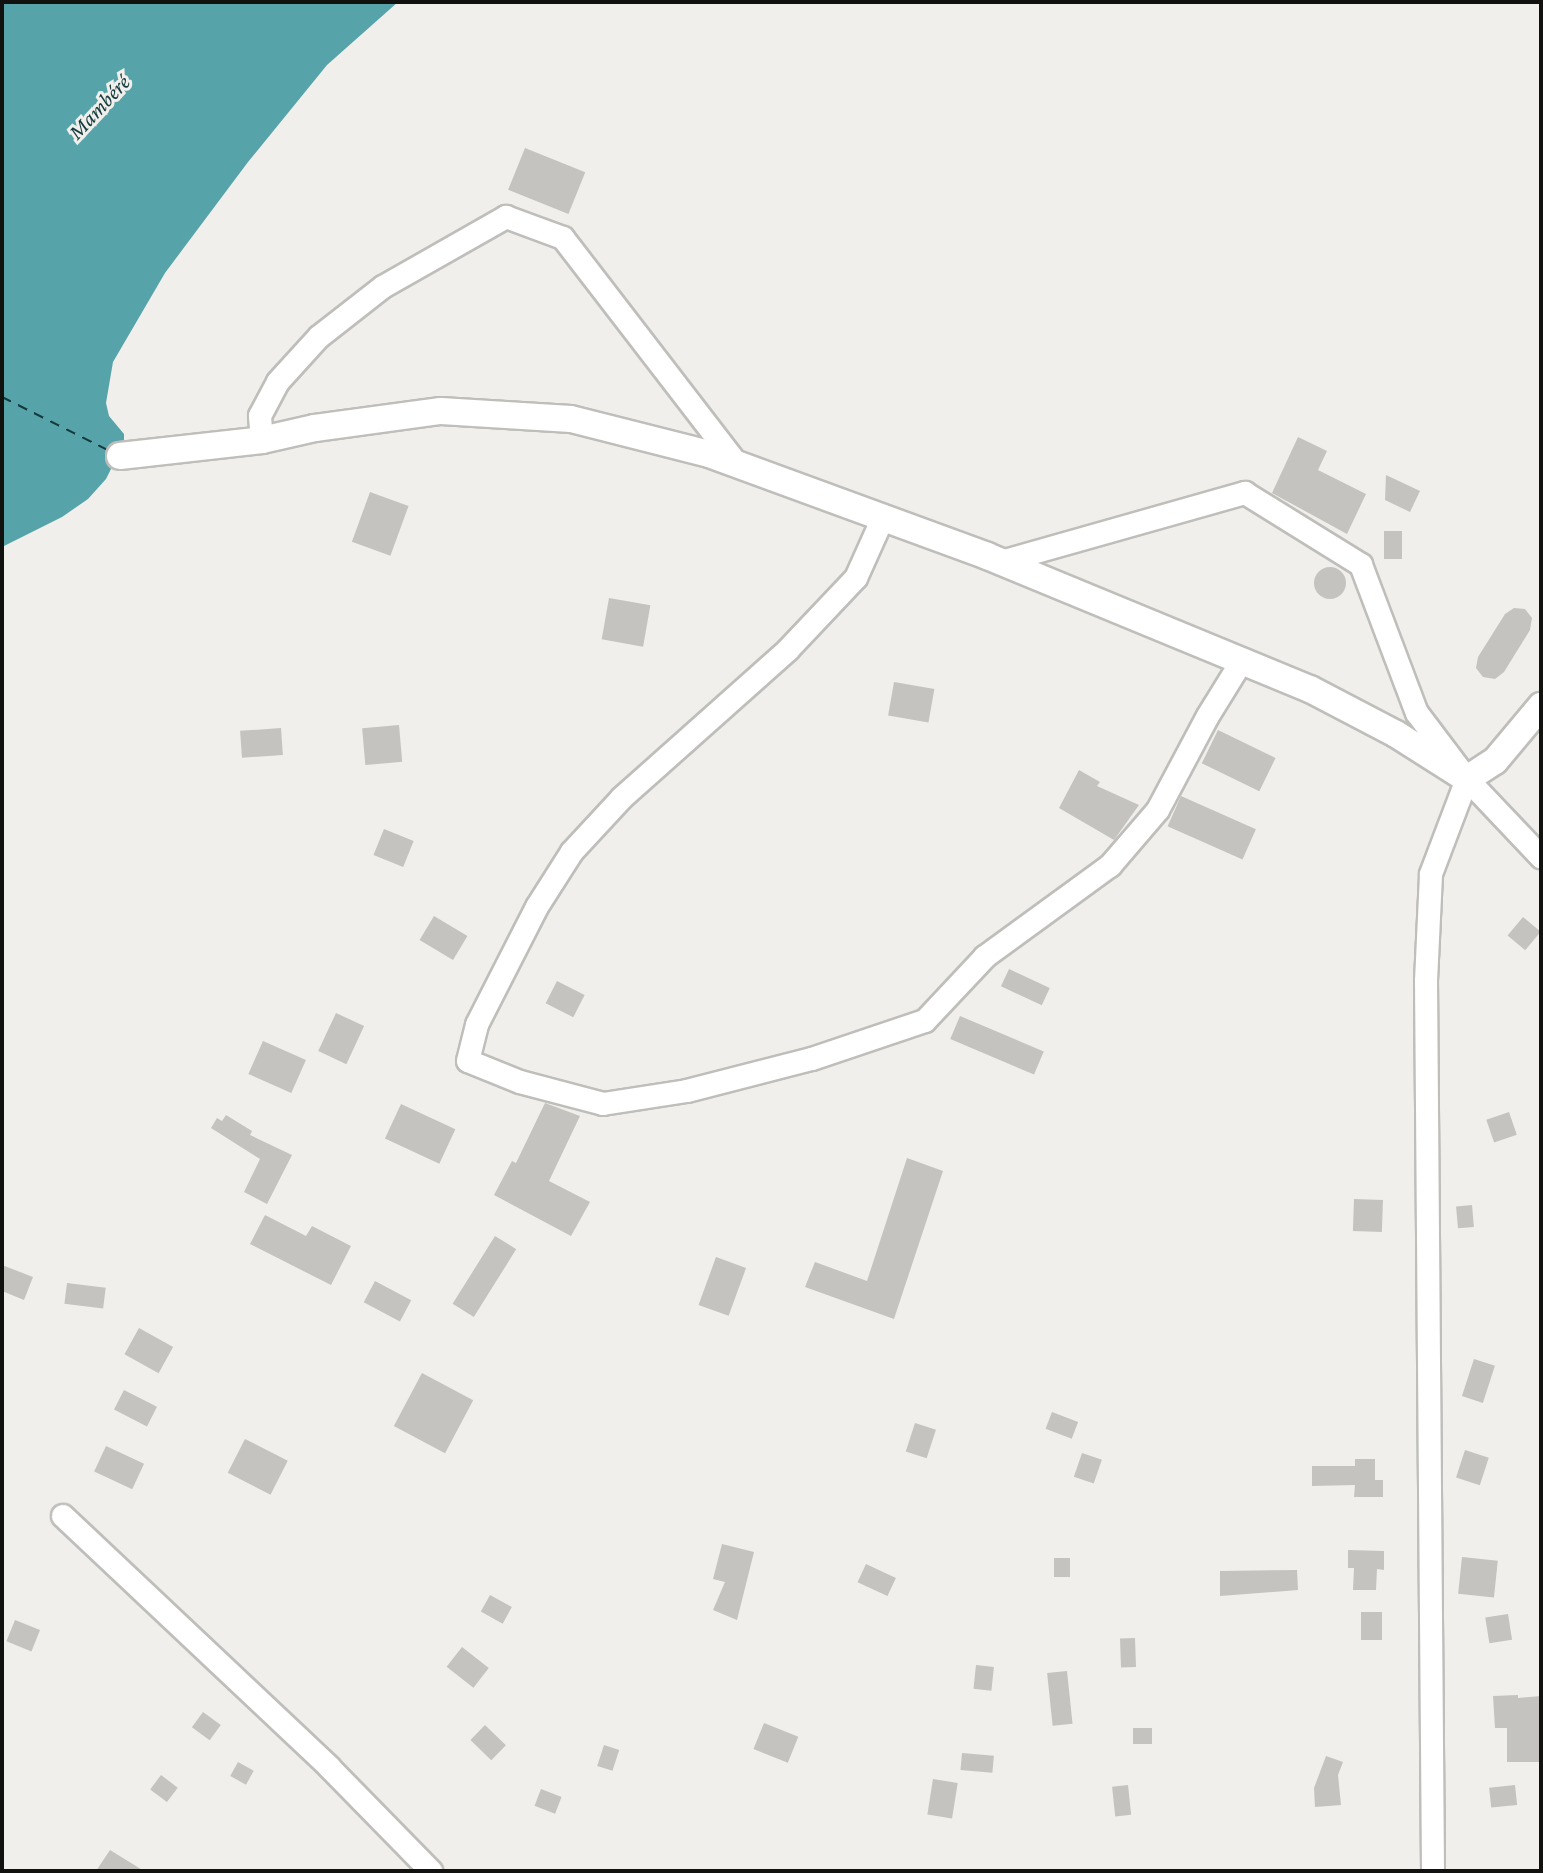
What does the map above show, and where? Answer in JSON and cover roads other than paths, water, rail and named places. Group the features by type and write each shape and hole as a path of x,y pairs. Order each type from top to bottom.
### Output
{"main road":[{"path":"120,456 262,440 315,428 441,411 571,419 738,465 1001,562 1310,689 1396,734 1467,779 1495,761 1541,706"}],"street":[{"path":"262,440 260,416 278,382 319,337 383,287 506,217 563,238 738,465"},
{"path":"1001,562 1245,493 1361,565 1417,713 1467,779 1541,857"},
{"path":"883,518 856,578 788,650 622,798 572,852 537,907 477,1025 468,1061 520,1082 603,1104 687,1091 798,1063 925,1021 985,957 1110,866 1158,810 1208,716 1242,661"},
{"path":"1433,1871 1426,981 1431,874 1467,779"},
{"path":"63,1516 317,1756 431,1871"}],"water":[{"name":"Mambéré","path":"2,2 398,2 327,65 248,162 165,273 113,362 106,403 109,416 124,434 124,443 106,479 88,499 62,517 2,547"}]}
